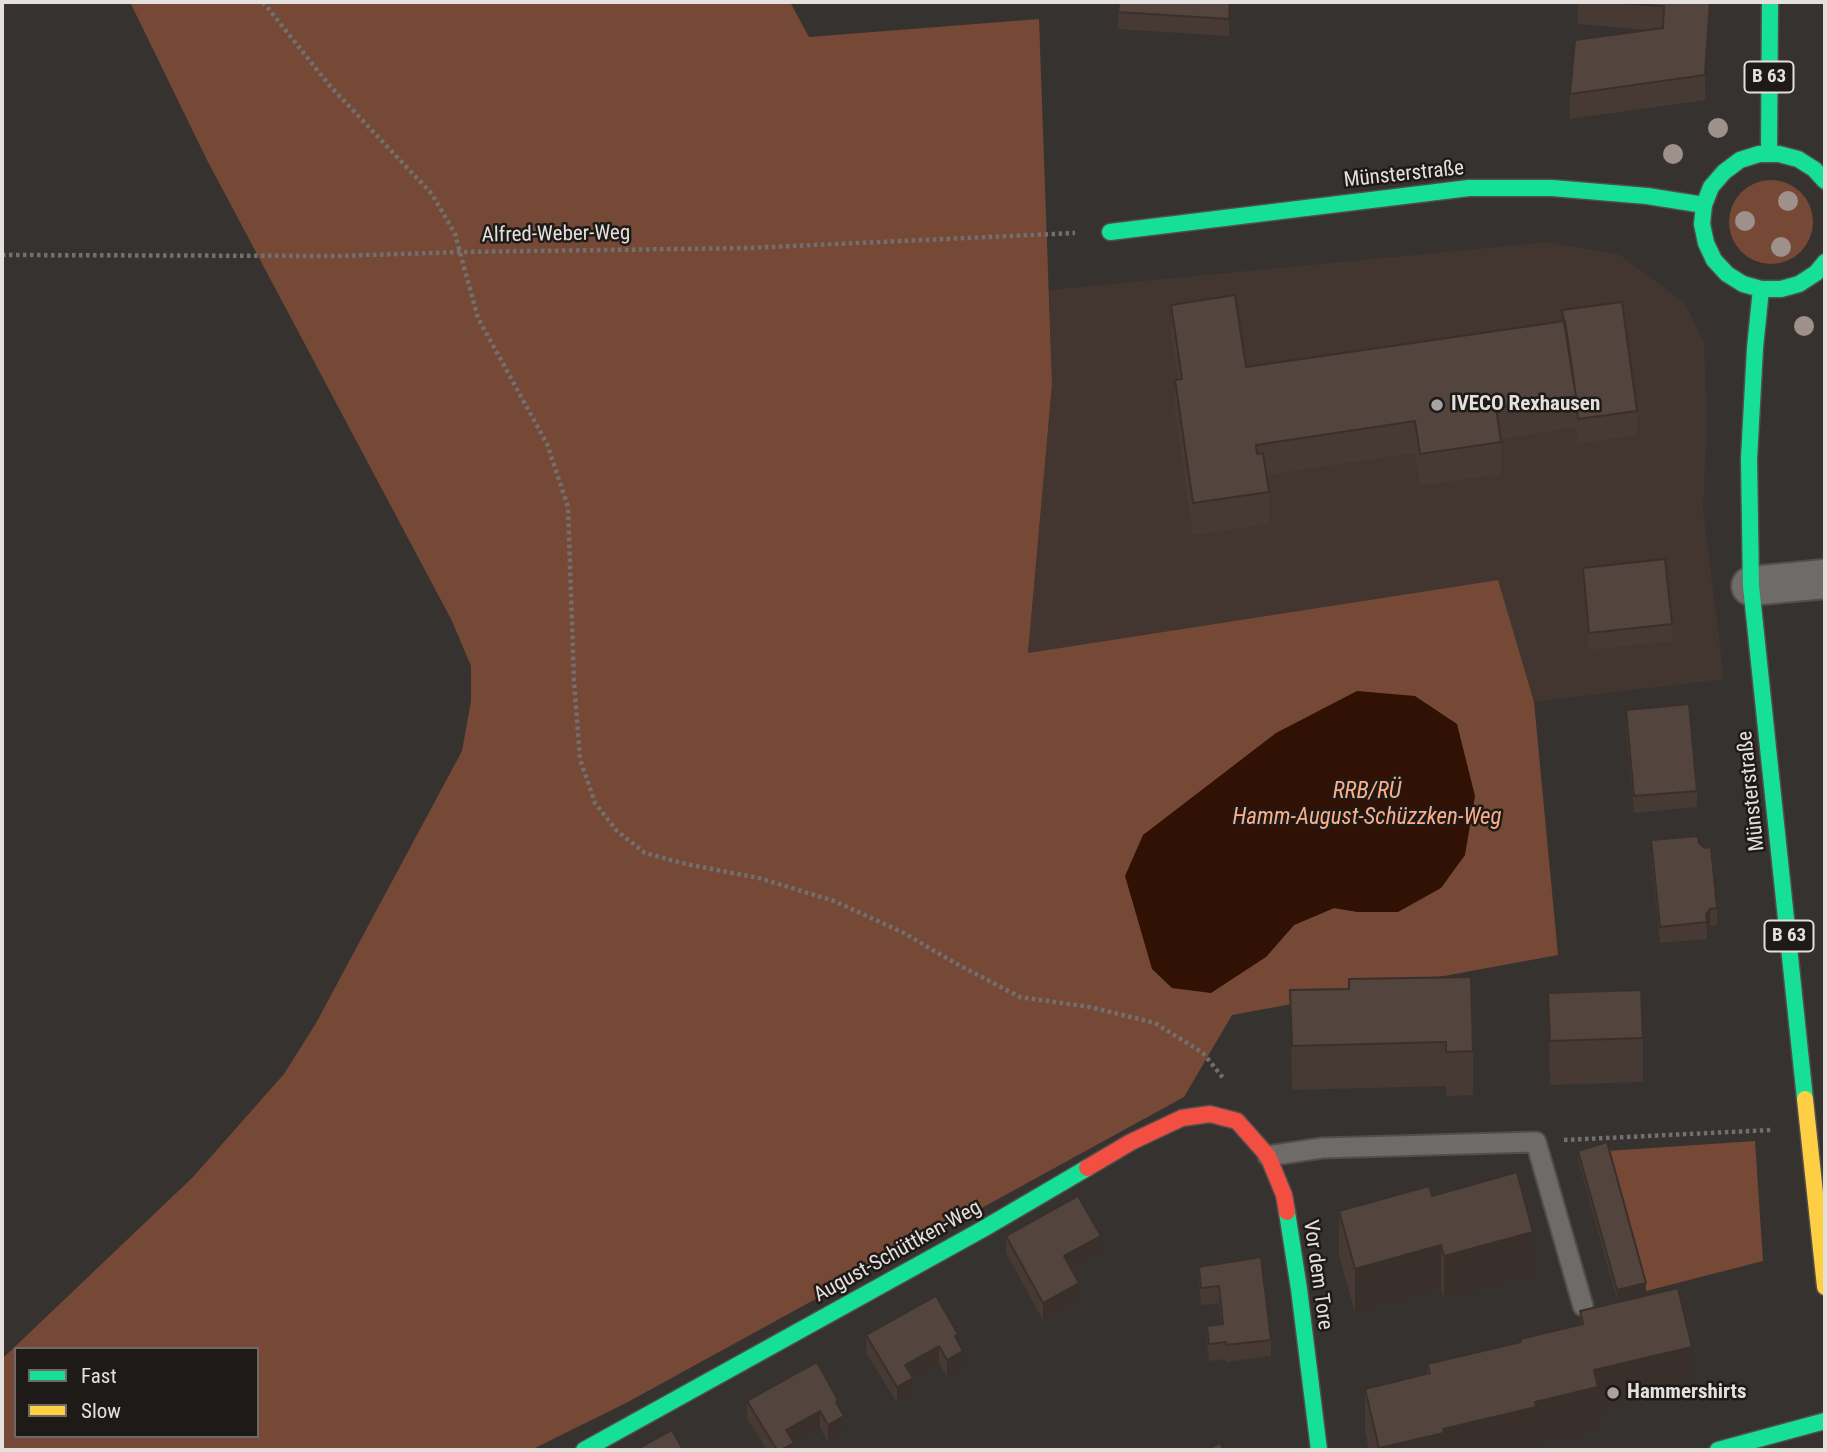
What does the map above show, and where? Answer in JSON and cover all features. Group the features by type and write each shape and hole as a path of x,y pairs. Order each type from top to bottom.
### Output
{"street":[{"name":"B 63","path":"1769,153 1770,2"},
{"path":"1825,181 1814,169 1798,159 1769,153 1740,160 1724,172 1712,187 1704,205 1702,224 1706,243 1714,260 1743,284 1761,289 1781,289 1799,284 1816,273 1825,262"},
{"name":"Münsterstraße","path":"1110,232 1469,188 1552,188 1647,196 1704,205"},
{"name":"Münsterstraße","path":"1761,289 1749,459 1751,586 1825,1287"},
{"path":"1751,586 1825,579"},
{"name":"August-Schüttken-Weg","path":"584,1450 983,1229 1131,1142 1182,1118 1210,1114 1237,1121"},
{"name":"Vor dem Tore","path":"1237,1121 1268,1156 1284,1195 1319,1450"},
{"path":"1718,1450 1825,1421"}],"lane":[{"path":"1268,1156 1322,1149 1536,1142 1583,1307"}],"path":[{"path":"263,2 330,86 432,194 455,234 478,318 547,444 568,507 574,681 580,759 595,803 617,831 645,853 759,878 834,901 905,933 1020,997 1090,1007 1155,1023 1203,1053 1224,1078 1237,1121"},
{"name":"Alfred-Weber-Weg","path":"2,255 338,256 749,248 1110,232"},
{"path":"1536,1142 1808,1128"}],"shaded area":[{"path":"130,2 790,2 809,37 1039,19 1052,384 1028,653 1498,580 1534,702 1558,955 1232,1015 1184,1097 626,1403 531,1450 2,1450 2,1359 14,1348 14,1438 259,1438 259,1347 15,1347 193,1177 284,1074 316,1023 462,751 471,701 471,666 452,621 207,160","holes":["1457,724 1358,912 1334,908 1294,925 1266,957"]},
{"path":"1771,180 1787,183 1801,192 1810,206 1813,222 1810,238 1801,252 1787,261 1771,264 1755,261 1741,252 1732,238 1729,222 1732,206 1741,192 1755,183"},
{"path":"1549,242 1620,255 1685,303 1704,342 1707,425 1703,510 1724,679 1534,702 1497,580 1028,653 1052,384 1049,290"},
{"path":"1755,1141 1763,1261 1646,1291 1607,1151"}],"water":[{"name":"RRB/RÜ Hamm-August-Schüzzken-Weg","path":"1357,691 1415,696 1457,724 1475,796 1465,855 1441,888 1398,912 1358,912 1334,908 1294,925 1266,957 1211,993 1172,988 1152,969 1125,876 1143,835 1276,733"}],"building":[{"path":"1119,2 1230,2 1229,19 1118,12"},
{"path":"1603,2 1710,2 1705,75 1570,94 1575,40 1663,28 1664,6"},
{"path":"1235,295 1246,367 1565,321 1576,396 1496,408 1501,442 1420,454 1415,421 1256,445 1257,454 1263,453 1269,492 1193,503 1175,380 1182,379 1171,305"},
{"path":"1622,302 1637,411 1578,419 1562,310"},
{"path":"1665,559 1672,624 1589,633 1583,568"},
{"path":"1689,704 1697,791 1634,796 1626,710"},
{"path":"1698,836 1699,843 1705,848 1711,847 1717,908 1710,909 1706,914 1707,922 1660,927 1651,840"},
{"path":"1471,977 1473,1051 1446,1052 1446,1042 1292,1046 1290,990 1349,989 1349,979"},
{"path":"1641,990 1643,1038 1550,1041 1548,993"},
{"path":"1607,1142 1646,1283 1617,1290 1578,1151"},
{"path":"1517,1172 1533,1232 1444,1256 1441,1245 1355,1269 1339,1211 1429,1186 1432,1196"},
{"path":"1078,1196 1101,1236 1064,1256 1079,1283 1043,1303 1006,1236"},
{"path":"1261,1257 1271,1340 1209,1344 1207,1326 1223,1324 1219,1286 1201,1288 1199,1267"},
{"path":"1678,1288 1692,1347 1594,1370 1598,1387 1535,1402 1536,1407 1443,1429 1444,1433 1379,1448 1365,1389 1430,1373 1427,1364 1583,1324 1580,1311"},
{"path":"936,1296 958,1334 955,1336 963,1351 947,1360 939,1346 905,1365 913,1378 897,1387 866,1335"},
{"path":"817,1362 844,1416 828,1425 820,1411 786,1430 794,1443 777,1450 747,1401"},
{"path":"672,1430 683,1450 636,1450"},
{"path":"1221,1443 1223,1450 1204,1450"}],"traffic: fast":[{"path":"1769,153 1770,2"},
{"path":"1825,181 1814,169 1798,159 1779,154 1759,154 1740,160 1724,172 1711,187 1704,205 1702,224 1706,243 1714,260 1727,274 1743,284 1761,289 1781,289 1799,284 1816,273 1825,262"},
{"path":"1110,232 1469,188 1552,188 1647,196 1704,205"},
{"path":"1761,289 1749,459 1751,586 1805,1099"},
{"path":"584,1450 983,1229 1087,1168"},
{"path":"1287,1212 1319,1450"},
{"path":"1718,1450 1825,1421"}],"traffic: slow":[{"path":"1805,1099 1825,1287"}],"traffic: jam":[{"path":"1087,1168 1131,1142 1182,1118 1210,1114 1237,1121 1268,1156 1284,1195 1287,1212"}],"place":[{"name":"IVECO Rexhausen","path":"1437,405"},
{"name":"Hammershirts","path":"1613,1393"}]}
